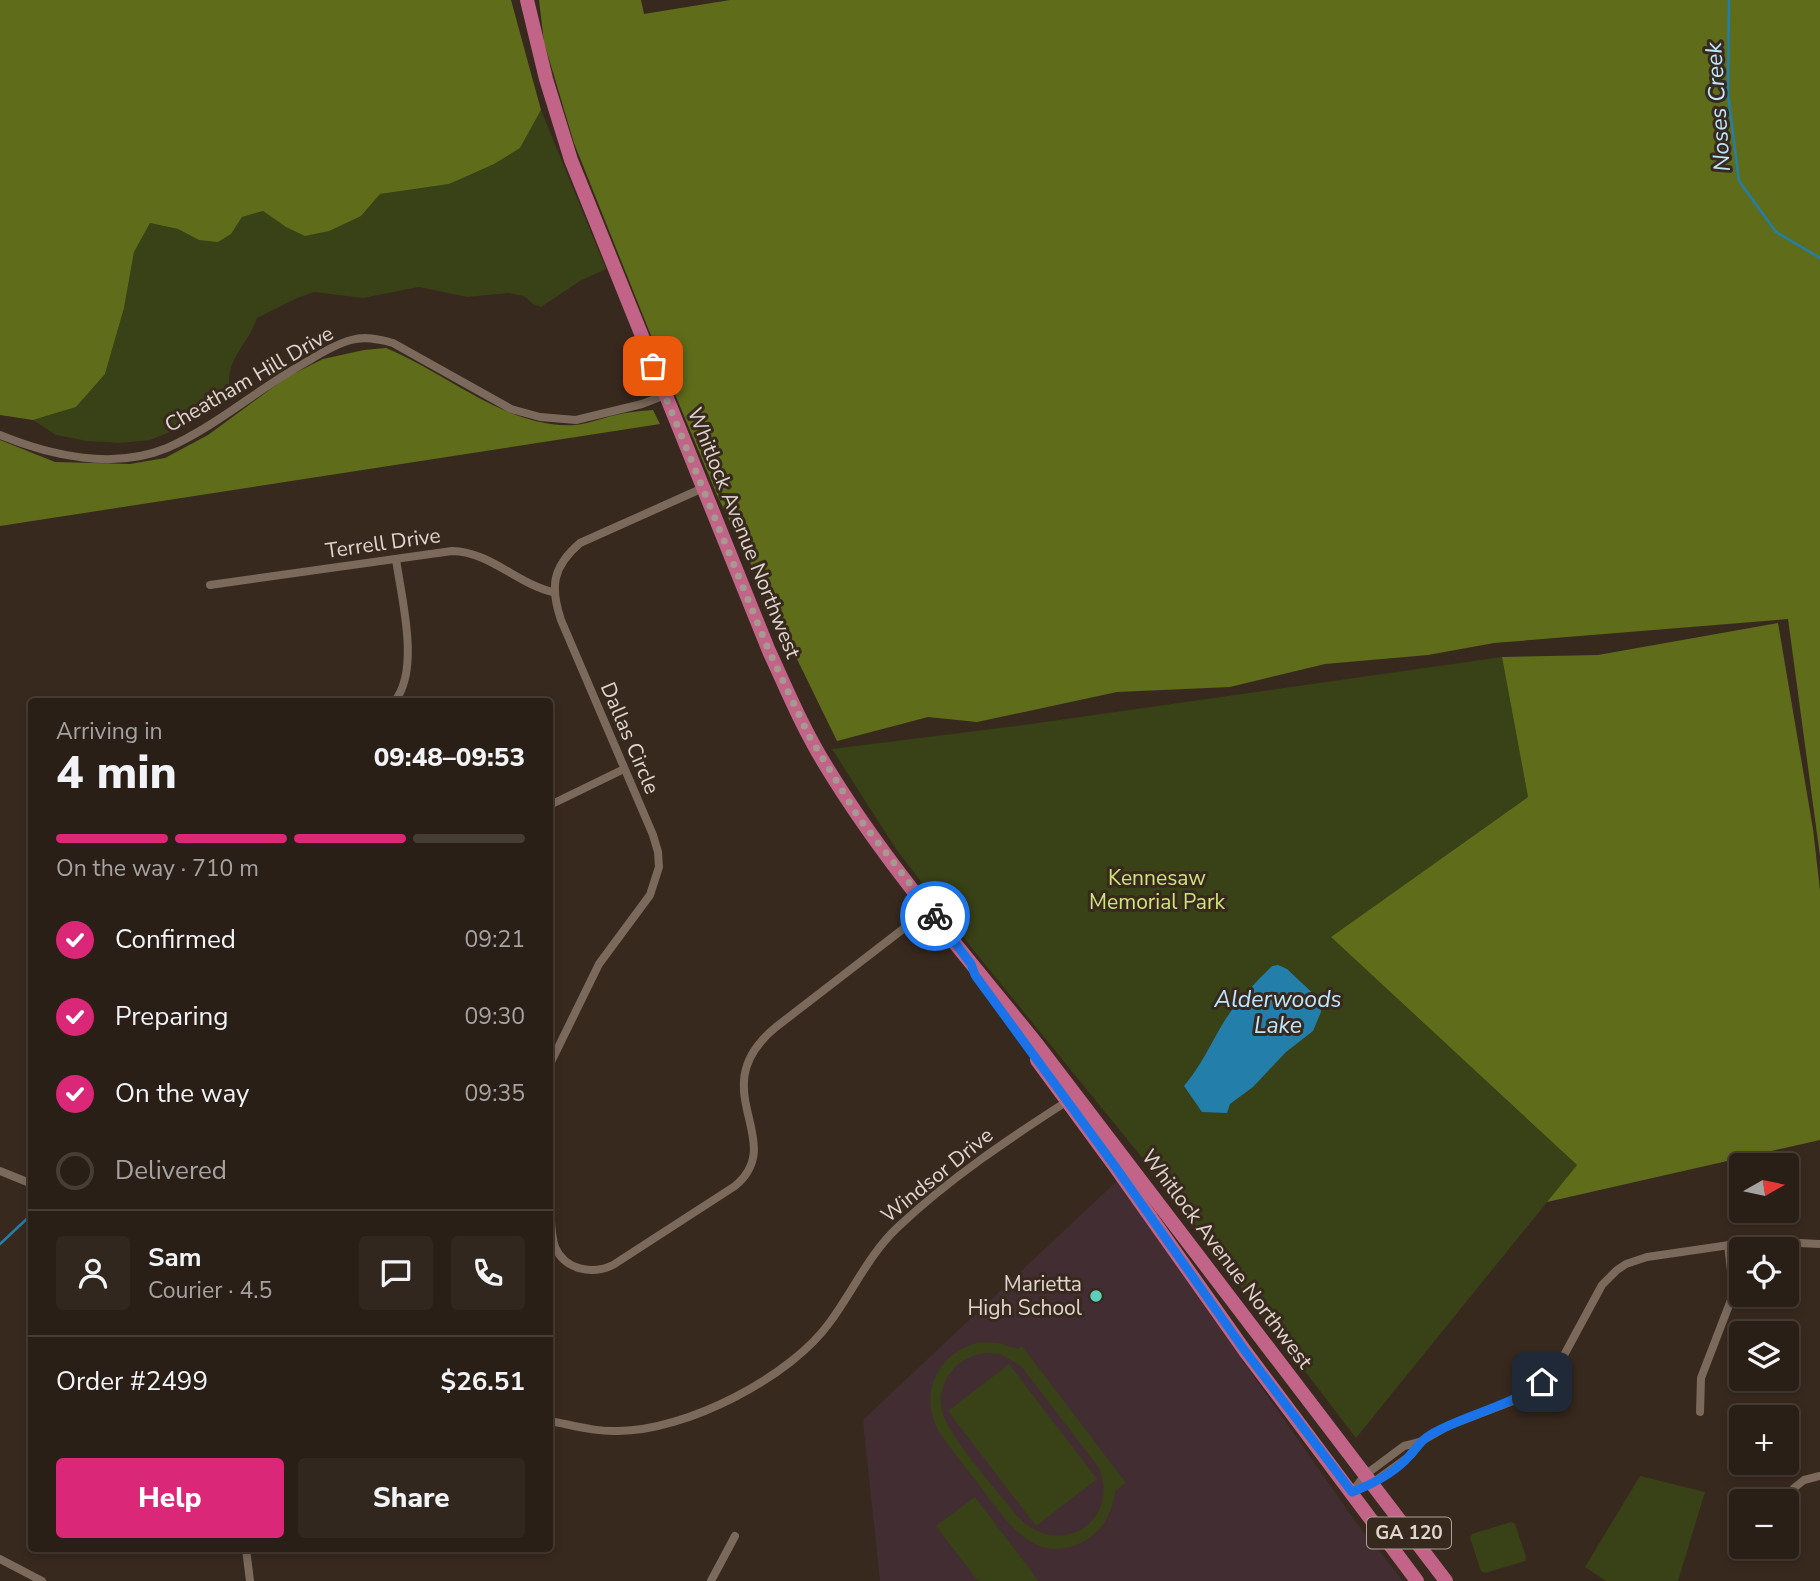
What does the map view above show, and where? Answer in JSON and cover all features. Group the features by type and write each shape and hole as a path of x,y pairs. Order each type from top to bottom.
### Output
{"highway":[{"name":"Whitlock Avenue Northwest","path":"527,0 546,79 571,160 769,651 809,736 859,818 1071,1098 1446,1581"},
{"name":"Whitlock Avenue Northwest","path":"1071,1098 1114,1165 1245,1351 1417,1581"}],"street":[{"name":"Cheatham Hill Drive","path":"0,435 67,455 98,459 132,457 166,448 209,424 275,378 352,339 371,338 393,343 511,408 540,417 576,420 642,404 665,395"},
{"path":"553,592 555,579 563,562 580,543 703,488"},
{"name":"Terrell Drive","path":"210,585 443,552 467,552 483,557 537,587 553,592"},
{"path":"396,559 407,654 402,688 396,698"},
{"name":"Dallas Circle","path":"553,592 561,620 656,844 659,858 657,876 645,903 598,964 553,1056"},
{"path":"553,804 624,769"},
{"path":"553,1238 559,1253 572,1266 599,1270 613,1265 735,1186 750,1171 754,1156 753,1135 743,1092 746,1066 754,1049 765,1036 929,908"},
{"name":"Windsor Drive","path":"553,1421 618,1432 650,1427 699,1413 762,1383 794,1359 821,1333 874,1255 898,1227 982,1158 1071,1098"},
{"path":"0,1171 28,1182"},
{"path":"1352,1492 1411,1455 1420,1442 1448,1426 1513,1401 1542,1382 1563,1357 1602,1285 1616,1270 1636,1260 1757,1241 1820,1244"},
{"path":"1700,1412 1701,1378 1731,1300 1732,1279 1728,1245"},
{"path":"1794,1488 1804,1480 1820,1476"},
{"path":"712,1581 735,1536"},
{"path":"246,1552 250,1581"},
{"path":"0,1559 42,1581"}],"shaded area":[{"name":"Marietta High School","path":"1117,1181 1355,1521 1403,1581 880,1581 863,1420"}],"green space":[{"path":"0,0 511,0 541,110 520,148 494,164 449,184 380,194 361,216 329,231 305,236 263,211 242,217 231,234 218,242 199,240 178,229 150,223 134,252 124,308 105,374 76,407 33,420 0,415"},
{"path":"539,0 641,0 644,14 730,0 1820,0 1820,856 1788,619 1494,643 1428,655 1325,664 1230,687 1117,692 977,722 928,717 837,741 717,495 662,363 574,143 544,42"},
{"path":"541,110 606,269 580,281 541,307 524,296 508,293 467,297 419,287 363,298 314,292 257,318 233,362 230,371 230,394 175,430 150,440 120,443 87,441 56,435 33,420 76,407 105,374 124,308 134,252 150,223 178,229 199,240 231,234 242,217 263,211 286,227 361,216 380,194 449,184 520,148"},
{"path":"386,348 477,397 525,418 549,424 574,425 653,410 660,424 0,526 0,440 55,462 130,464 165,458 208,435 287,377 323,359"},
{"path":"1778,623 1813,829 1820,890 1820,1140 1763,1153 1729,1153 1729,1161 1547,1202 1577,1165 1331,937 1528,797 1502,657 1598,655"},
{"name":"Kennesaw Memorial Park","path":"1502,657 1528,797 1331,937 1577,1165 1356,1438 1140,1155 979,957 896,849 832,749 1031,724"},
{"path":"982,1342 1018,1349 1022,1346 1126,1483 1115,1491 1110,1512 1103,1525 1086,1540 1068,1547 1052,1549 1037,1545 1024,1537 1001,1513 938,1430 930,1401 936,1375 944,1363 967,1347","holes":["1000,1354 1021,1366 1099,1468 1104,1487 1101,1504 1094,1519 1082,1529 1067,1535 1051,1535 1034,1529 1018,1517 946,1422 941,1397 952,1370 974,1355"]},
{"path":"1009,1364 1097,1479 1036,1526 948,1411"},
{"path":"1640,1476 1705,1492 1678,1581 1606,1581 1585,1567"},
{"path":"975,1497 1038,1581 978,1581 936,1526"},
{"path":"1511,1522 1515,1524 1525,1561 1485,1573 1481,1571 1470,1538 1472,1534"}],"water":[{"name":"Alderwoods Lake","path":"1278,965 1287,969 1320,1000 1321,1012 1313,1031 1286,1052 1253,1087 1230,1104 1227,1113 1202,1112 1184,1086 1235,1006 1272,966"}],"waterway":[{"name":"Noses Creek","path":"1729,0 1728,94 1739,181 1776,232 1820,258"},
{"path":"0,1244 28,1218"}],"way so far":[{"path":"653,366 794,707 826,766 859,818 935,916"}],"place":[{"name":"Marietta High School","path":"1096,1296"}],"route":[{"path":"935,916 1245,1351 1352,1492 1372,1484 1411,1455 1420,1442 1433,1434 1513,1401 1542,1382"}]}
